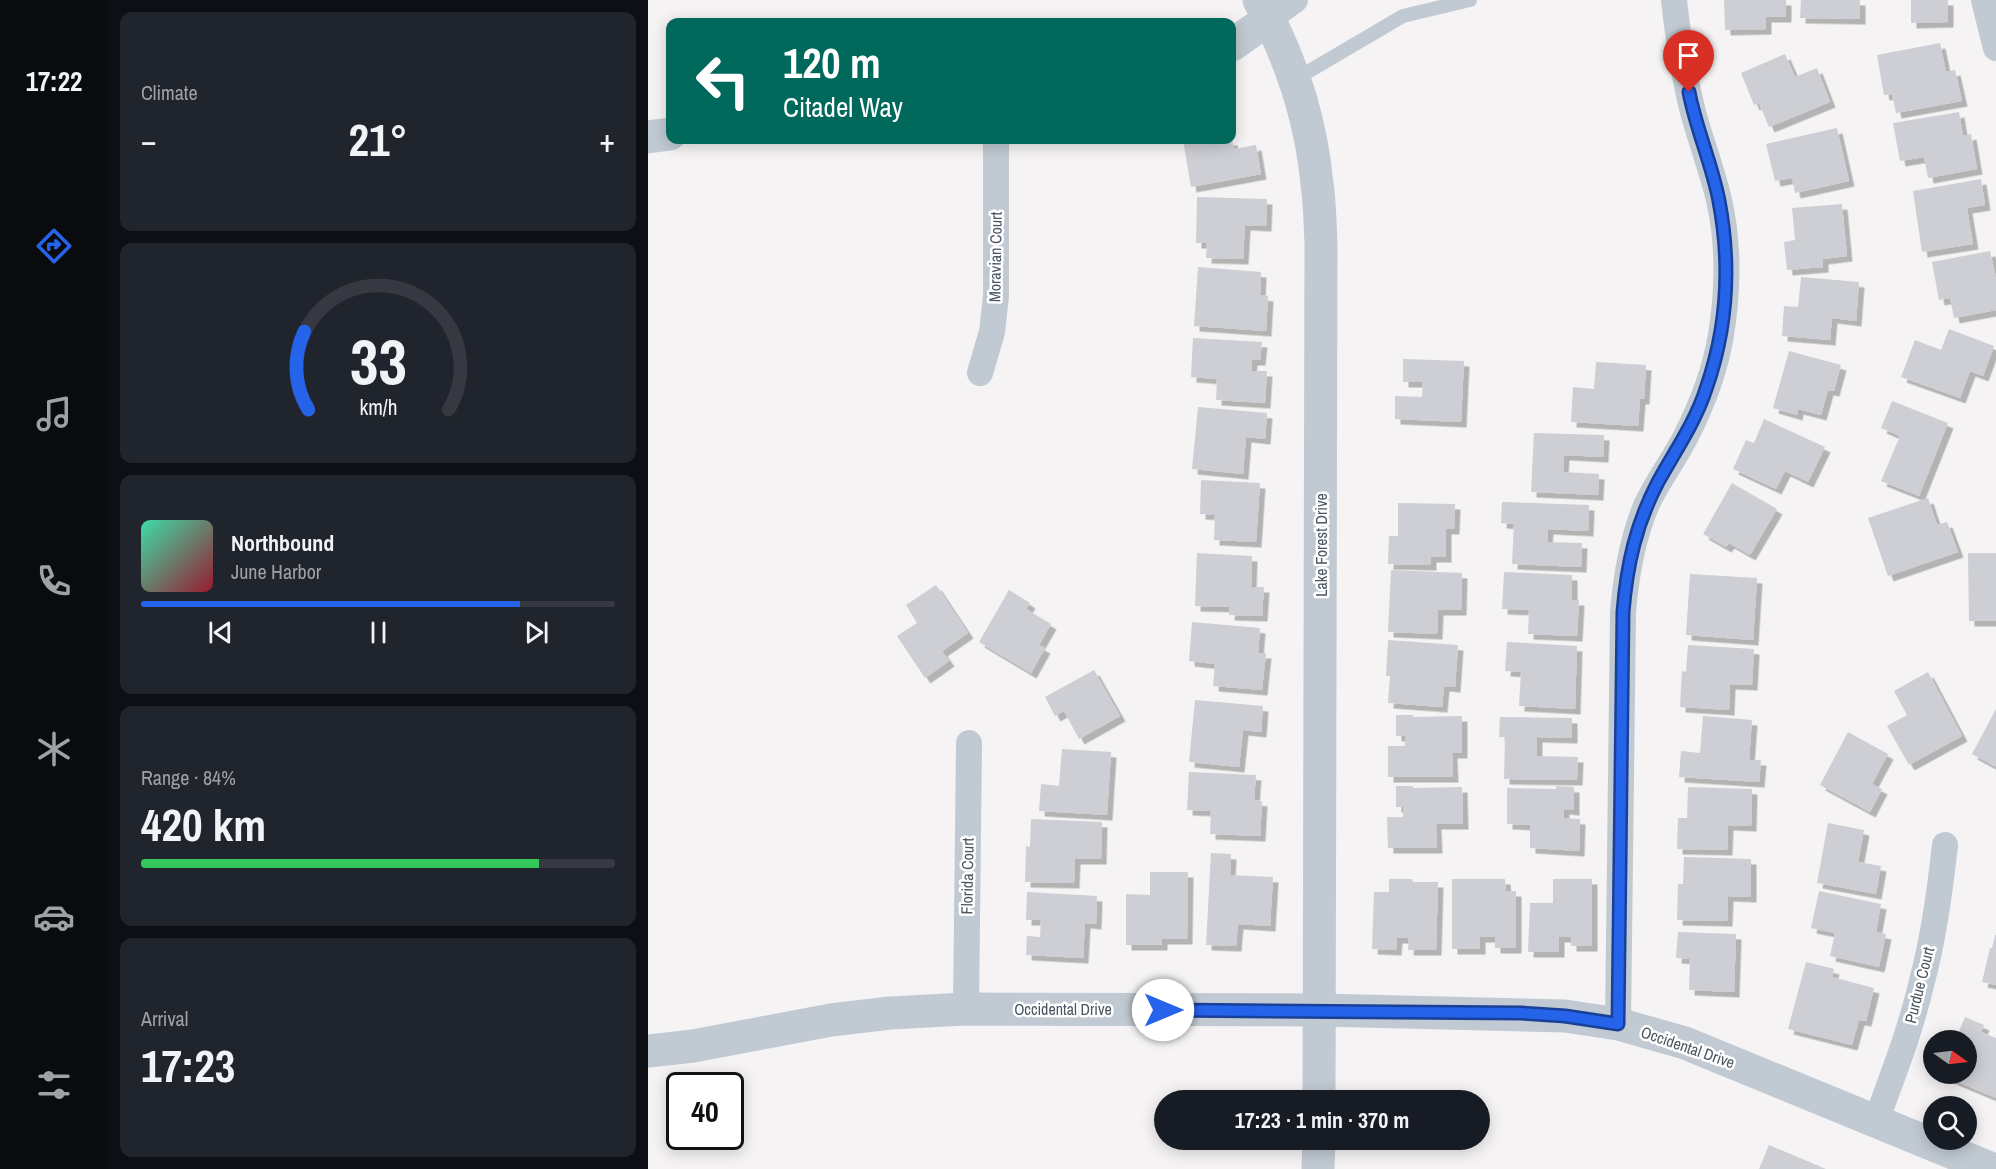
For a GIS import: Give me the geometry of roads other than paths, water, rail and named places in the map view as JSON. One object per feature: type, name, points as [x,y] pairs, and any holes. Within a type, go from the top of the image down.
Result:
[{"type":"street","points":[[1236,40],[1264,9],[1295,0]]},
{"type":"street","points":[[1618,1024],[1623,612],[1626,574],[1633,542],[1646,506],[1684,439],[1706,390],[1721,337],[1726,284],[1726,248],[1719,201],[1693,111],[1678,36],[1674,0]]},
{"type":"street","points":[[1984,0],[1996,48]]},
{"type":"street","name":"Lake Forest Drive","points":[[1264,9],[1294,80],[1307,124],[1317,183],[1321,244],[1319,1090]]},
{"type":"street","points":[[648,137],[666,135]]},
{"type":"street","name":"Moravian Court","points":[[981,373],[992,332],[996,296],[996,144]]},
{"type":"street","name":"Florida Court","points":[[966,1009],[969,743]]},
{"type":"street","name":"Purdue Court","points":[[1876,1121],[1900,1058],[1922,981],[1938,903],[1945,845]]},
{"type":"street","name":"Occidental Drive","points":[[648,1051],[693,1046],[831,1020],[890,1013],[966,1009],[1320,1010],[1521,1013],[1565,1016],[1618,1024],[1685,1043],[1992,1169]]},
{"type":"street","points":[[1318,1150],[1318,1169]]},
{"type":"lane","points":[[1294,80],[1403,16],[1470,0]]}]
